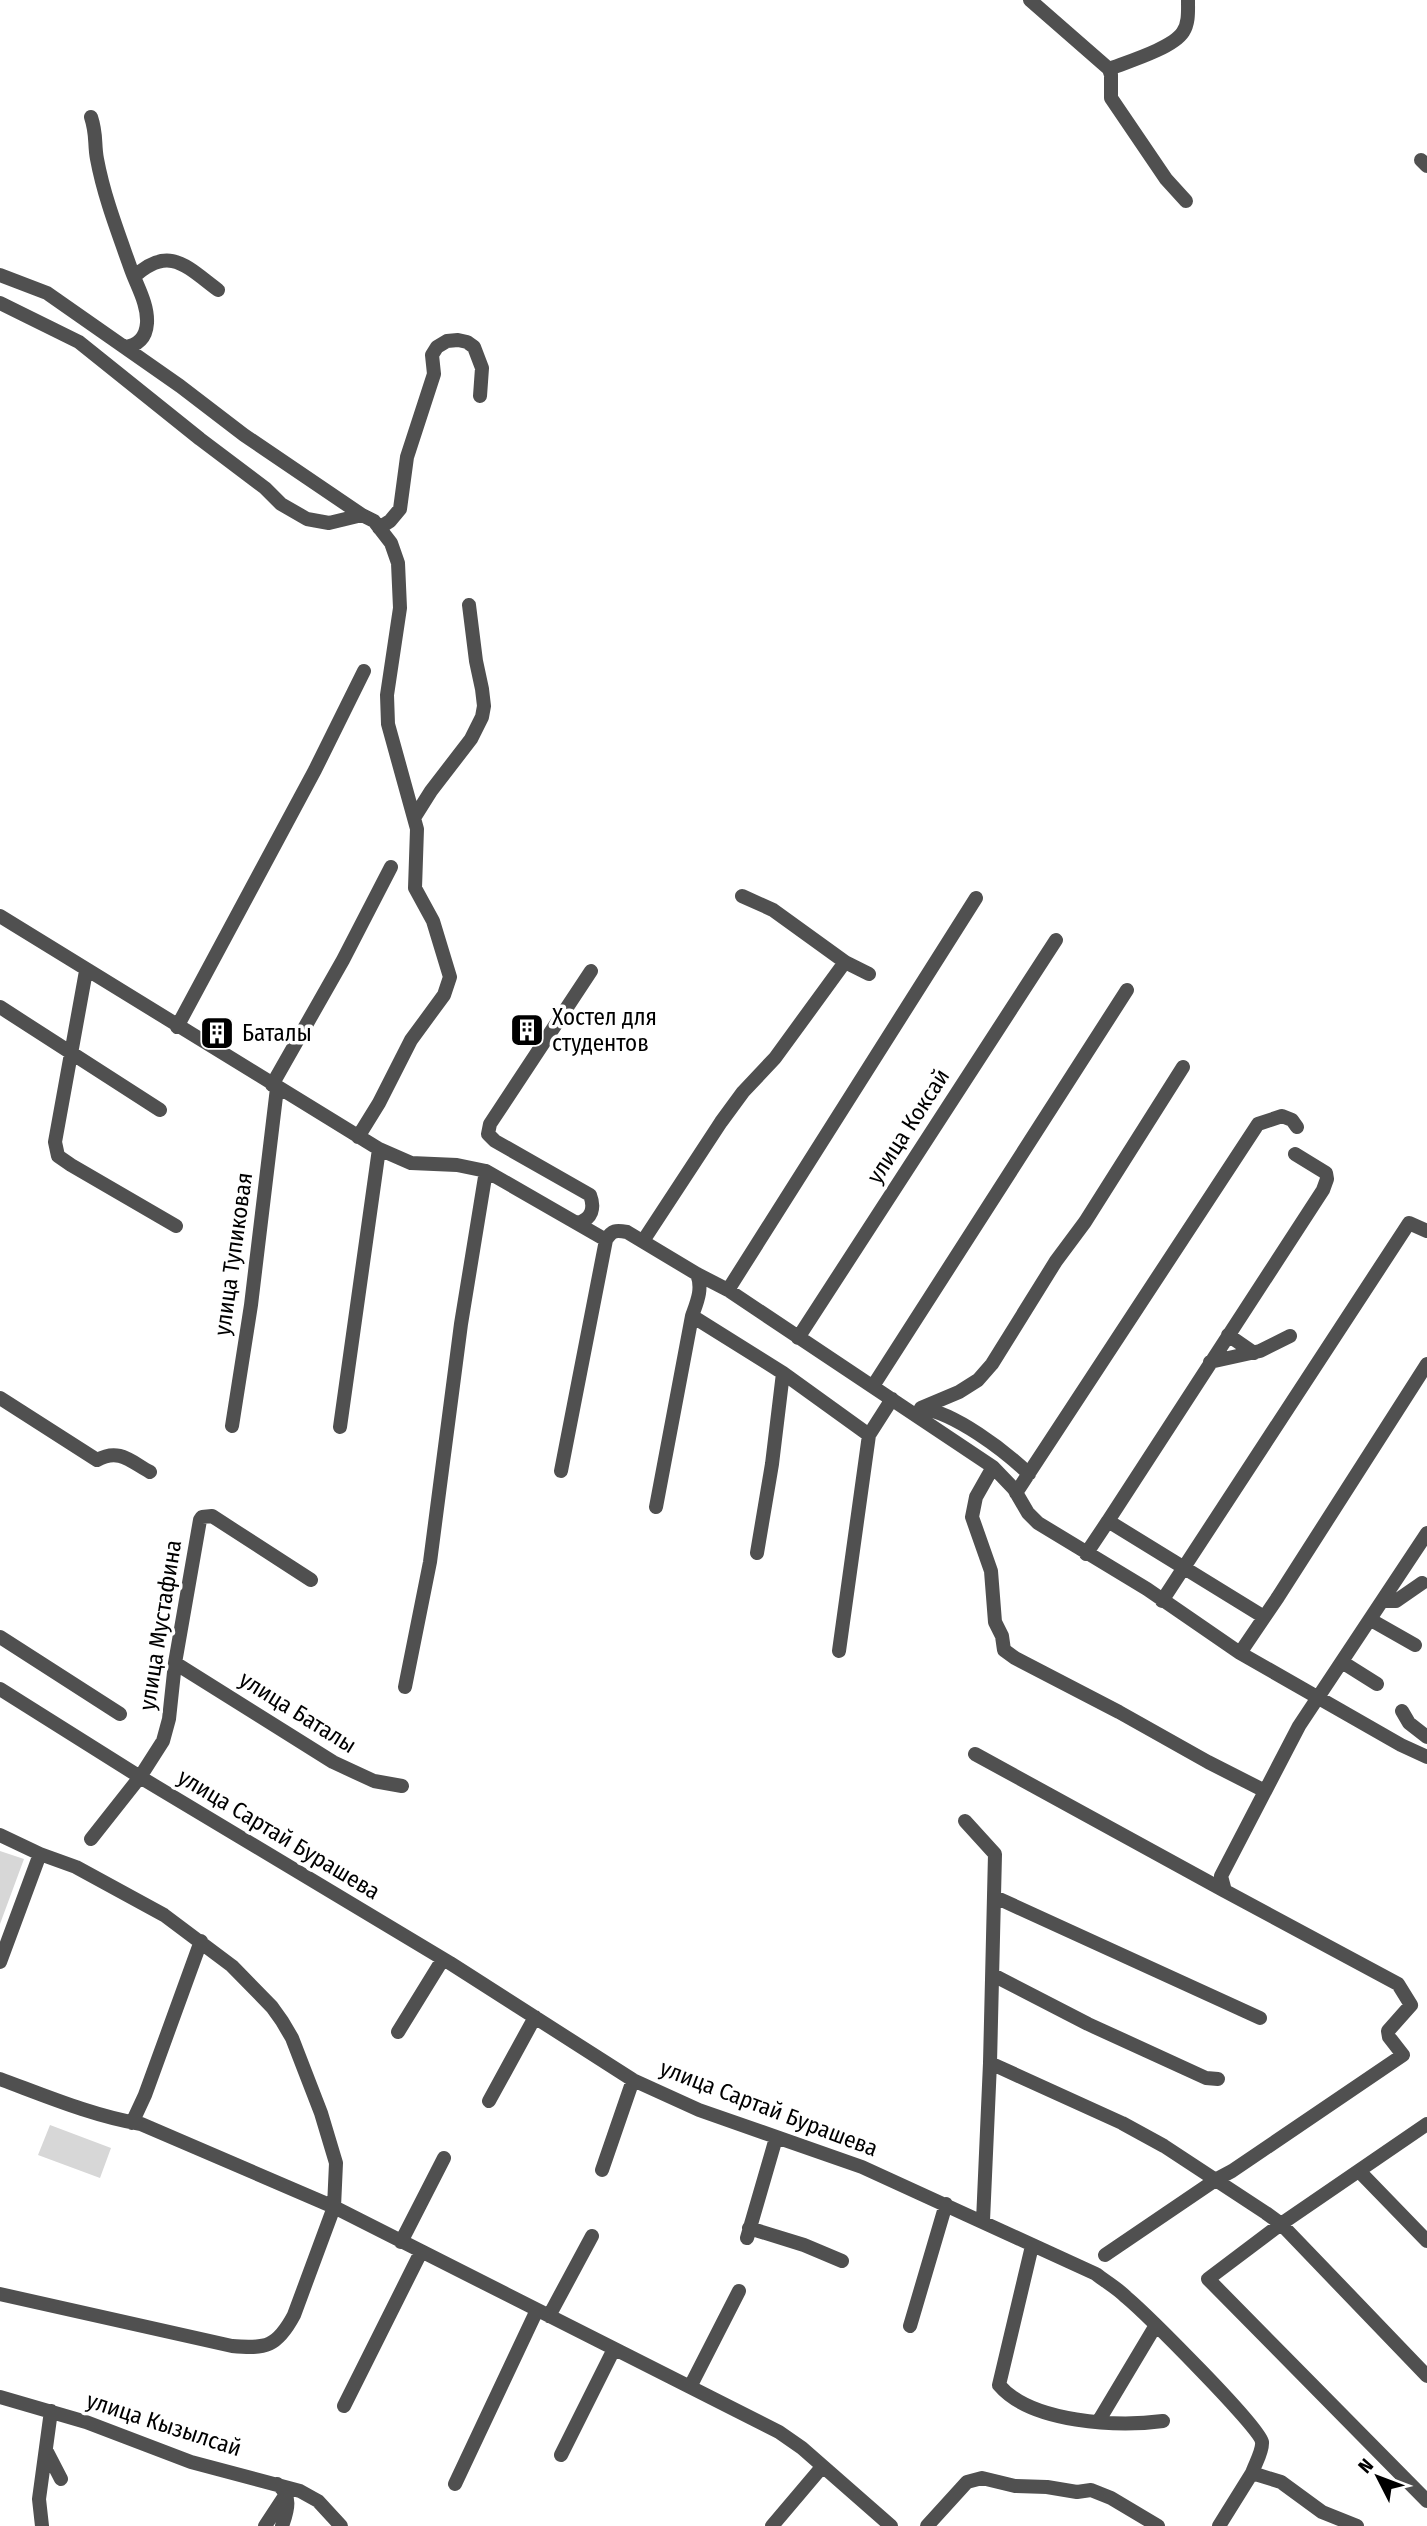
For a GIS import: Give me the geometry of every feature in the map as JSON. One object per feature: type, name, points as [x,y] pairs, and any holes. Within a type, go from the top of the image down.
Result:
[{"type":"street","points":[[1030,0],[1109,69],[1111,98],[1166,179],[1186,201]]},
{"type":"street","points":[[1109,69],[1175,40],[1183,32],[1188,17],[1188,0]]},
{"type":"street","points":[[91,117],[96,132],[96,157],[134,277],[144,300],[147,323],[144,337],[138,344],[124,347]]},
{"type":"street","points":[[134,277],[158,260],[172,261],[185,265],[218,290]]},
{"type":"street","points":[[0,275],[47,293],[244,435],[374,521],[391,543],[398,563],[400,608],[387,695],[388,724],[417,829],[415,888],[433,921],[450,977],[444,995],[411,1041],[358,1137]]},
{"type":"street","points":[[0,303],[79,342],[239,467],[281,504],[307,519],[329,523],[362,515]]},
{"type":"street","points":[[64,335],[110,338]]},
{"type":"street","points":[[379,528],[390,521],[400,509],[407,457],[434,374],[432,355],[437,347],[447,341],[458,340],[474,347],[482,368],[481,396]]},
{"type":"street","points":[[414,818],[471,738],[482,717],[484,706],[469,605]]},
{"type":"street","points":[[177,1027],[315,770],[363,671]]},
{"type":"street","points":[[275,1086],[391,867]]},
{"type":"street","points":[[742,896],[774,910],[845,961],[869,974]]},
{"type":"street","points":[[728,1290],[976,898]]},
{"type":"street","points":[[0,916],[379,1149],[411,1163],[447,1164],[486,1171],[606,1240]]},
{"type":"street","name":"улица Коксай","points":[[798,1338],[1056,940]]},
{"type":"street","points":[[643,1241],[729,1112],[775,1058],[845,961]]},
{"type":"street","points":[[86,971],[55,1142],[58,1156],[176,1226]]},
{"type":"street","points":[[578,1223],[584,1222],[592,1213],[594,1205],[590,1195],[495,1141],[488,1134],[490,1124],[591,971]]},
{"type":"street","points":[[873,1386],[1127,990]]},
{"type":"street","points":[[0,1007],[160,1110]]},
{"type":"street","points":[[915,1410],[959,1392],[978,1380],[992,1364],[1183,1067]]},
{"type":"street","name":"улица Тупиковая","points":[[232,1426],[251,1305],[275,1086]]},
{"type":"street","points":[[1016,1493],[1258,1124],[1282,1116],[1292,1120],[1297,1127]]},
{"type":"street","points":[[340,1427],[379,1149]]},
{"type":"street","points":[[1086,1554],[1323,1190],[1326,1173],[1295,1154]]},
{"type":"street","points":[[405,1687],[430,1562],[461,1324],[486,1171]]},
{"type":"street","points":[[1163,1601],[1409,1223],[1427,1231]]},
{"type":"street","points":[[561,1471],[606,1240],[611,1232],[616,1230],[627,1232],[728,1290],[892,1399],[915,1410],[993,1467],[1038,1523],[1147,1589],[1240,1653],[1427,1757]]},
{"type":"street","points":[[656,1507],[692,1316],[699,1296],[700,1282],[697,1274]]},
{"type":"street","points":[[692,1316],[783,1373],[869,1435]]},
{"type":"street","points":[[1228,1335],[1254,1353]]},
{"type":"street","points":[[1210,1362],[1254,1353],[1290,1336]]},
{"type":"street","points":[[1240,1653],[1427,1364]]},
{"type":"street","points":[[757,1553],[772,1464],[783,1373]]},
{"type":"street","points":[[0,1398],[97,1460],[109,1454],[121,1455],[150,1472]]},
{"type":"street","points":[[839,1651],[869,1435],[892,1399]]},
{"type":"street","points":[[915,1410],[936,1410],[983,1438],[1029,1474]]},
{"type":"street","points":[[993,1467],[976,1497],[972,1517],[991,1571],[995,1622],[1002,1636],[1004,1650],[1014,1658],[1265,1791]]},
{"type":"street","name":"улица Мустафина","points":[[91,1839],[163,1741],[169,1719],[175,1663],[202,1517],[212,1516],[311,1580]]},
{"type":"street","points":[[1108,1521],[1264,1618]]},
{"type":"street","points":[[1225,1891],[1221,1876],[1229,1858],[1299,1726],[1427,1533]]},
{"type":"street","points":[[1383,1601],[1396,1601],[1424,1586],[1410,1559]]},
{"type":"street","points":[[1371,1620],[1415,1645]]},
{"type":"street","points":[[0,1637],[120,1714]]},
{"type":"street","points":[[1342,1662],[1377,1684]]},
{"type":"street","name":"улица Баталы","points":[[175,1663],[333,1762],[374,1781],[402,1786]]},
{"type":"street","name":"улица Сартай Бурашева","points":[[0,1689],[139,1777],[443,1959],[633,2080],[699,2110],[862,2167],[1096,2274],[1124,2295],[1156,2325],[1241,2412],[1263,2444],[1252,2473]]},
{"type":"street","points":[[1402,1711],[1409,1723],[1427,1737]]},
{"type":"street","points":[[975,1754],[1398,1984],[1411,2005],[1388,2031],[1389,2037],[1403,2054],[1105,2255]]},
{"type":"street","points":[[965,1821],[995,1854],[983,2221]]},
{"type":"street","points":[[0,1835],[87,1873],[164,1915],[201,1941],[253,1985],[272,2007],[292,2038],[321,2113],[336,2163],[334,2207],[287,2328],[274,2341],[260,2348],[232,2346],[0,2294]]},
{"type":"street","points":[[0,1962],[40,1854]]},
{"type":"street","points":[[1188,1872],[1213,1868],[1229,1858]]},
{"type":"street","points":[[995,1898],[1260,2018]]},
{"type":"street","points":[[132,2123],[145,2095],[201,1941]]},
{"type":"street","points":[[397,2032],[443,1959]]},
{"type":"street","points":[[993,1975],[1088,2024],[1206,2078],[1218,2079]]},
{"type":"street","points":[[489,2101],[535,2017]]},
{"type":"street","points":[[990,2063],[1122,2123],[1217,2179],[1281,2224],[1427,2376]]},
{"type":"street","points":[[0,2079],[87,2111],[141,2124],[334,2207],[779,2432],[802,2448],[891,2526]]},
{"type":"street","points":[[602,2170],[633,2080]]},
{"type":"street","points":[[1427,2124],[1281,2224],[1208,2279],[1427,2501]]},
{"type":"street","points":[[776,2138],[748,2233],[804,2245],[842,2262]]},
{"type":"street","points":[[401,2242],[444,2158]]},
{"type":"street","points":[[1359,2171],[1427,2241]]},
{"type":"street","points":[[910,2326],[946,2204]]},
{"type":"street","points":[[455,2484],[543,2313],[592,2236]]},
{"type":"street","points":[[1032,2246],[999,2385],[1024,2403],[1048,2413],[1098,2422],[1138,2424],[1163,2421]]},
{"type":"street","points":[[344,2406],[421,2252]]},
{"type":"street","points":[[690,2388],[739,2291]]},
{"type":"street","points":[[1098,2422],[1156,2325]]},
{"type":"street","points":[[561,2455],[614,2349]]},
{"type":"street","name":"улица Кызылсай","points":[[0,2397],[86,2422],[191,2462],[275,2482],[300,2491],[318,2501],[341,2526]]},
{"type":"street","points":[[42,2526],[39,2499],[51,2411]]},
{"type":"street","points":[[46,2448],[61,2479]]},
{"type":"street","points":[[772,2526],[822,2467]]},
{"type":"street","points":[[1219,2526],[1252,2473],[1281,2483],[1322,2512],[1357,2526]]},
{"type":"street","points":[[926,2526],[967,2482],[982,2478],[1015,2486],[1048,2487],[1077,2493],[1091,2490],[1111,2498],[1158,2526]]},
{"type":"street","points":[[275,2482],[286,2494],[288,2502],[282,2526]]},
{"type":"street","points":[[265,2526],[286,2494]]},
{"type":"shaded area","points":[[0,1851],[24,1859],[0,1924]]},
{"type":"shaded area","points":[[50,2125],[111,2148],[100,2178],[38,2155]]},
{"type":"place","name":"Хостел для студентов","points":[[527,1030]]},
{"type":"place","name":"Баталы","points":[[217,1033]]}]
